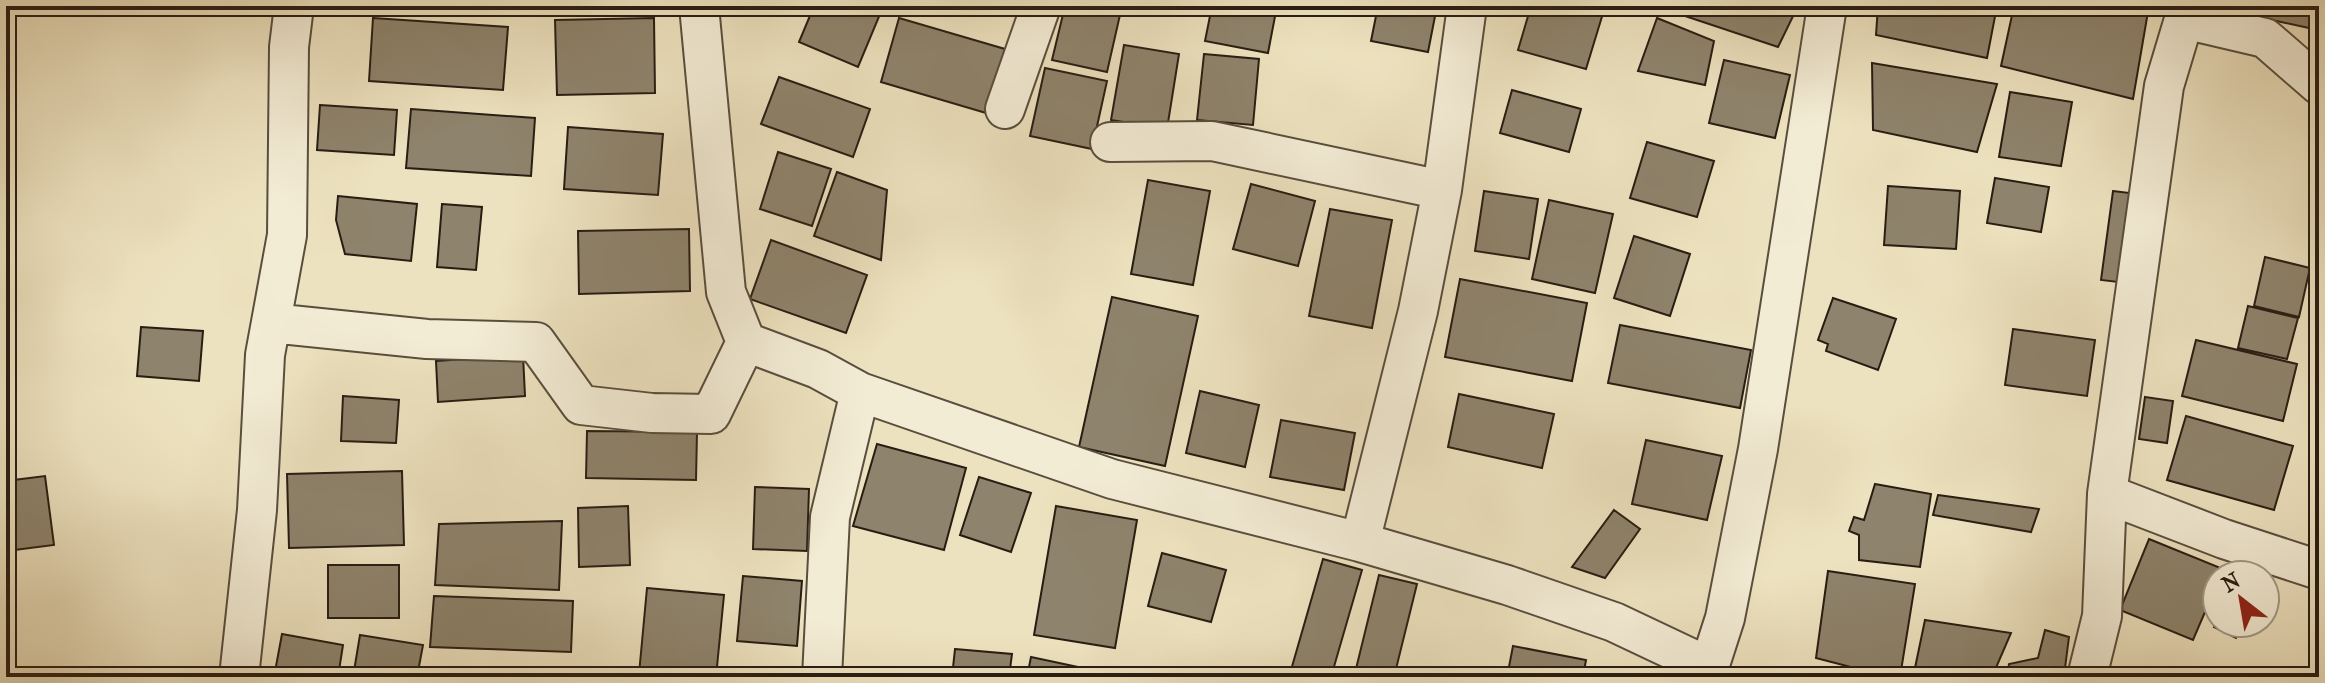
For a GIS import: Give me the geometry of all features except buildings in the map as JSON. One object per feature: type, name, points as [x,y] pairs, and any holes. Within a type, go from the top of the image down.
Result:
[{"type":"street","points":[[239,677],[257,510],[265,355],[287,235],[289,47],[294,6]]},
{"type":"street","points":[[699,6],[726,292],[746,342],[818,369],[860,392],[1112,479],[1360,542],[1507,585],[1614,622],[1707,672],[1725,618],[1758,449],[1827,6]]},
{"type":"street","points":[[1005,109],[1041,6]]},
{"type":"street","points":[[1360,542],[1418,311],[1442,190],[1467,6]]},
{"type":"street","points":[[2087,677],[2102,616],[2107,494],[2164,86],[2186,13],[2265,38],[2319,85]]},
{"type":"street","points":[[1110,142],[1212,141],[1442,190]]},
{"type":"street","points":[[271,323],[427,339],[536,342],[581,405],[652,413],[711,414],[746,342]]},
{"type":"street","points":[[822,677],[830,517],[860,392]]},
{"type":"street","points":[[2107,494],[2224,539],[2319,570]]}]
